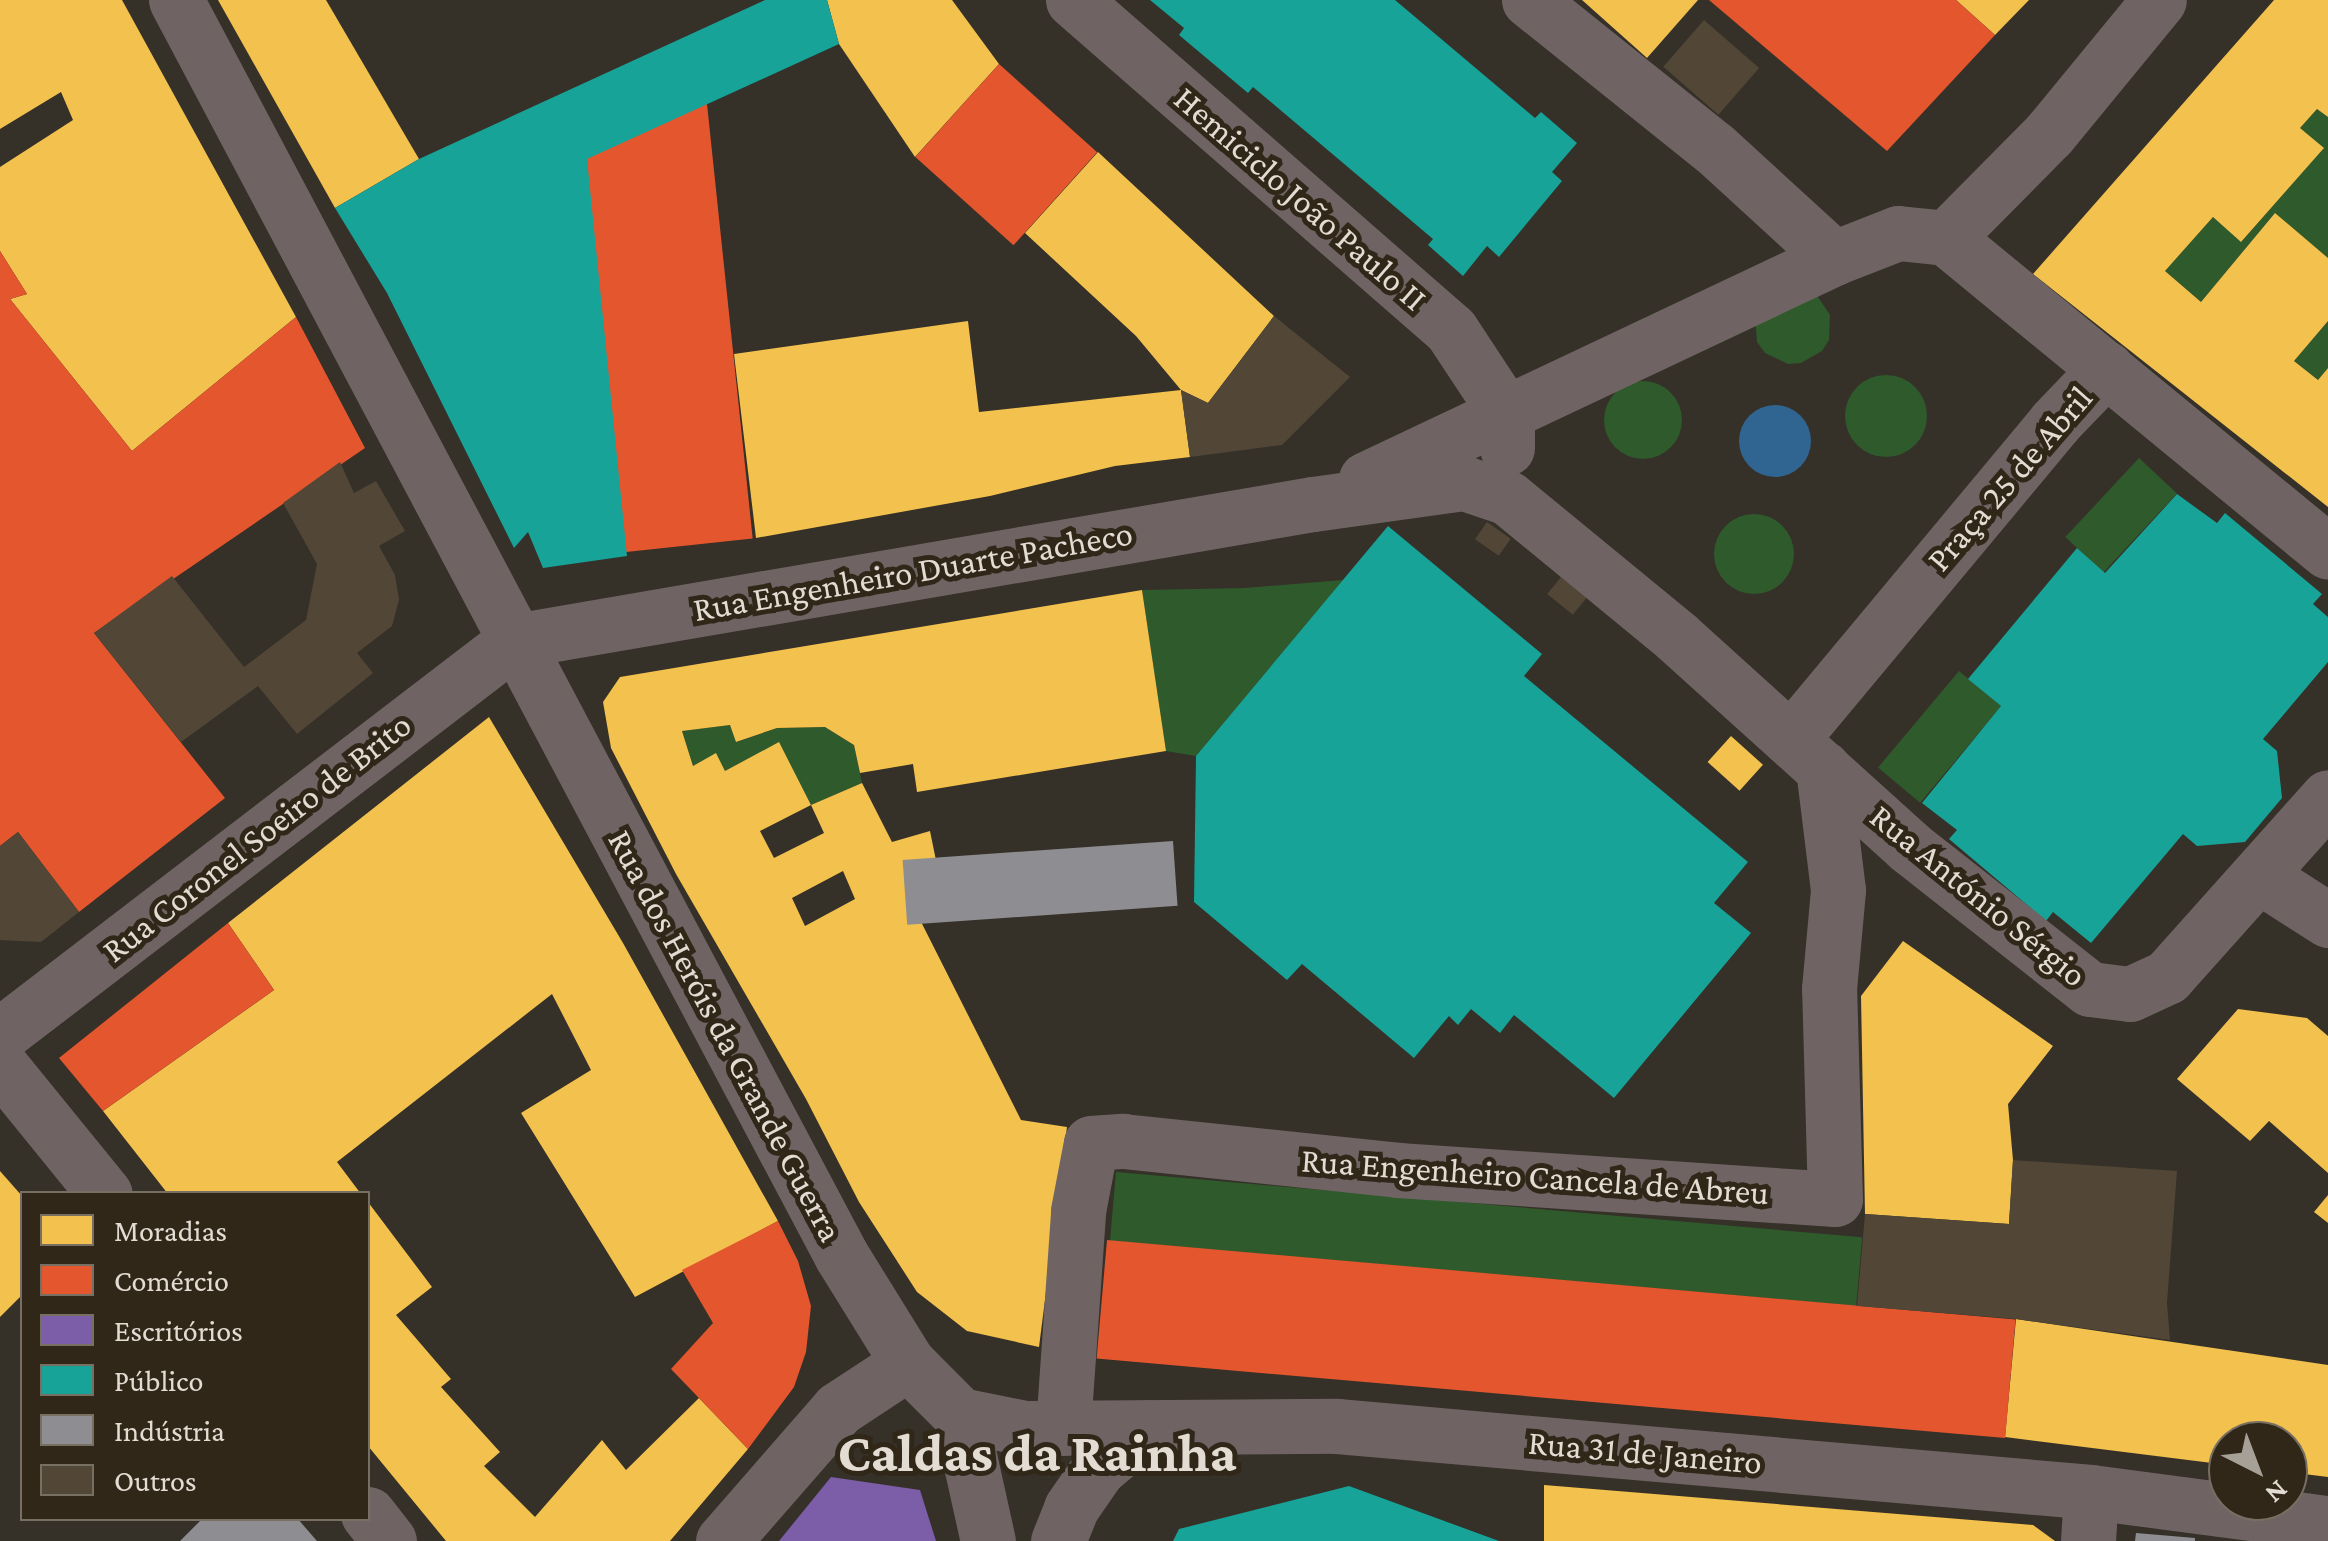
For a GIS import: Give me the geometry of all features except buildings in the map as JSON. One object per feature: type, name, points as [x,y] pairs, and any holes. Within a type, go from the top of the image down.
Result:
[{"type":"street","name":"Rua dos Heróis da Grande Guerra","points":[[176,0],[348,317],[514,641],[841,1255],[908,1363],[960,1415]]},
{"type":"street","name":"Hemiciclo João Paulo II","points":[[1073,0],[1452,330],[1507,415]]},
{"type":"street","points":[[1529,0],[1714,148],[1834,258]]},
{"type":"street","points":[[1314,504],[1834,258],[1922,236],[2049,134],[2160,0]]},
{"type":"street","name":"Praça 25 de Abril","points":[[1807,753],[2046,433],[2106,369],[1922,236]]},
{"type":"street","points":[[2106,369],[2328,552]]},
{"type":"street","points":[[1507,415],[1508,498]]},
{"type":"street","points":[[1314,504],[1464,483],[1508,498],[1807,753]]},
{"type":"street","name":"Rua Engenheiro Duarte Pacheco","points":[[514,641],[1314,504]]},
{"type":"street","name":"Rua Coronel Soeiro de Brito","points":[[0,1036],[514,641]]},
{"type":"street","name":"Rua António Sérgio","points":[[1807,753],[1908,846],[2090,989],[2130,994],[2167,977],[2310,831]]},
{"type":"street","name":"Rua Engenheiro Cancela de Abreu","points":[[1063,1428],[1078,1211],[1091,1143],[1123,1141],[1398,1170],[1835,1198],[1829,989],[1838,890],[1807,753]]},
{"type":"street","name":"Rua António Sérgio","points":[[2310,831],[2328,920]]},
{"type":"street","points":[[0,1065],[103,1191]]},
{"type":"street","points":[[723,1541],[838,1410],[908,1363]]},
{"type":"street","points":[[960,1415],[988,1541]]},
{"type":"street","name":"Rua 31 de Janeiro","points":[[960,1415],[1025,1428],[1337,1426],[2089,1517],[2328,1523]]},
{"type":"street","points":[[1058,1541],[1070,1508],[1098,1470],[1148,1428]]},
{"type":"street","points":[[370,1517],[389,1541]]},
{"type":"green space","points":[[2317,109],[2328,117],[2328,258],[2275,213],[2201,302],[2165,271],[2213,217],[2242,241],[2323,149],[2300,128]]},
{"type":"green space","points":[[1816,294],[1830,315],[1829,340],[1822,351],[1801,363],[1788,364],[1765,353],[1757,342],[1755,317]]},
{"type":"green space","points":[[2328,321],[2328,368],[2318,380],[2294,361]]},
{"type":"green space","points":[[1886,375],[1902,378],[1915,387],[1924,400],[1924,432],[1915,445],[1902,454],[1886,457],[1870,454],[1857,445],[1848,432],[1845,416],[1848,400],[1857,387],[1870,378]]},
{"type":"green space","points":[[1643,381],[1658,384],[1670,393],[1679,405],[1679,435],[1670,447],[1658,456],[1643,459],[1628,456],[1616,447],[1607,435],[1604,420],[1607,405],[1616,393],[1628,384]]},
{"type":"green space","points":[[2139,458],[2177,493],[2103,572],[2065,537]]},
{"type":"green space","points":[[1746,514],[1762,514],[1783,525],[1794,554],[1783,583],[1762,594],[1746,594],[1732,588],[1720,576],[1714,562],[1714,546],[1720,532],[1732,520]]},
{"type":"green space","points":[[1343,580],[1196,756],[1166,751],[1142,590],[1245,588]]},
{"type":"green space","points":[[1959,671],[2001,706],[1920,803],[1878,768]]},
{"type":"green space","points":[[730,725],[737,742],[777,728],[825,727],[854,745],[862,783],[811,805],[779,743],[725,771],[716,754],[693,766],[682,731]]},
{"type":"green space","points":[[1116,1172],[1862,1237],[1856,1306],[1110,1241]]},
{"type":"water","points":[[1775,405],[1800,416],[1811,441],[1800,466],[1775,477],[1750,466],[1739,441],[1750,416]]},
{"type":"district","name":"Caldas da Rainha","points":[[1037,1453]]}]
